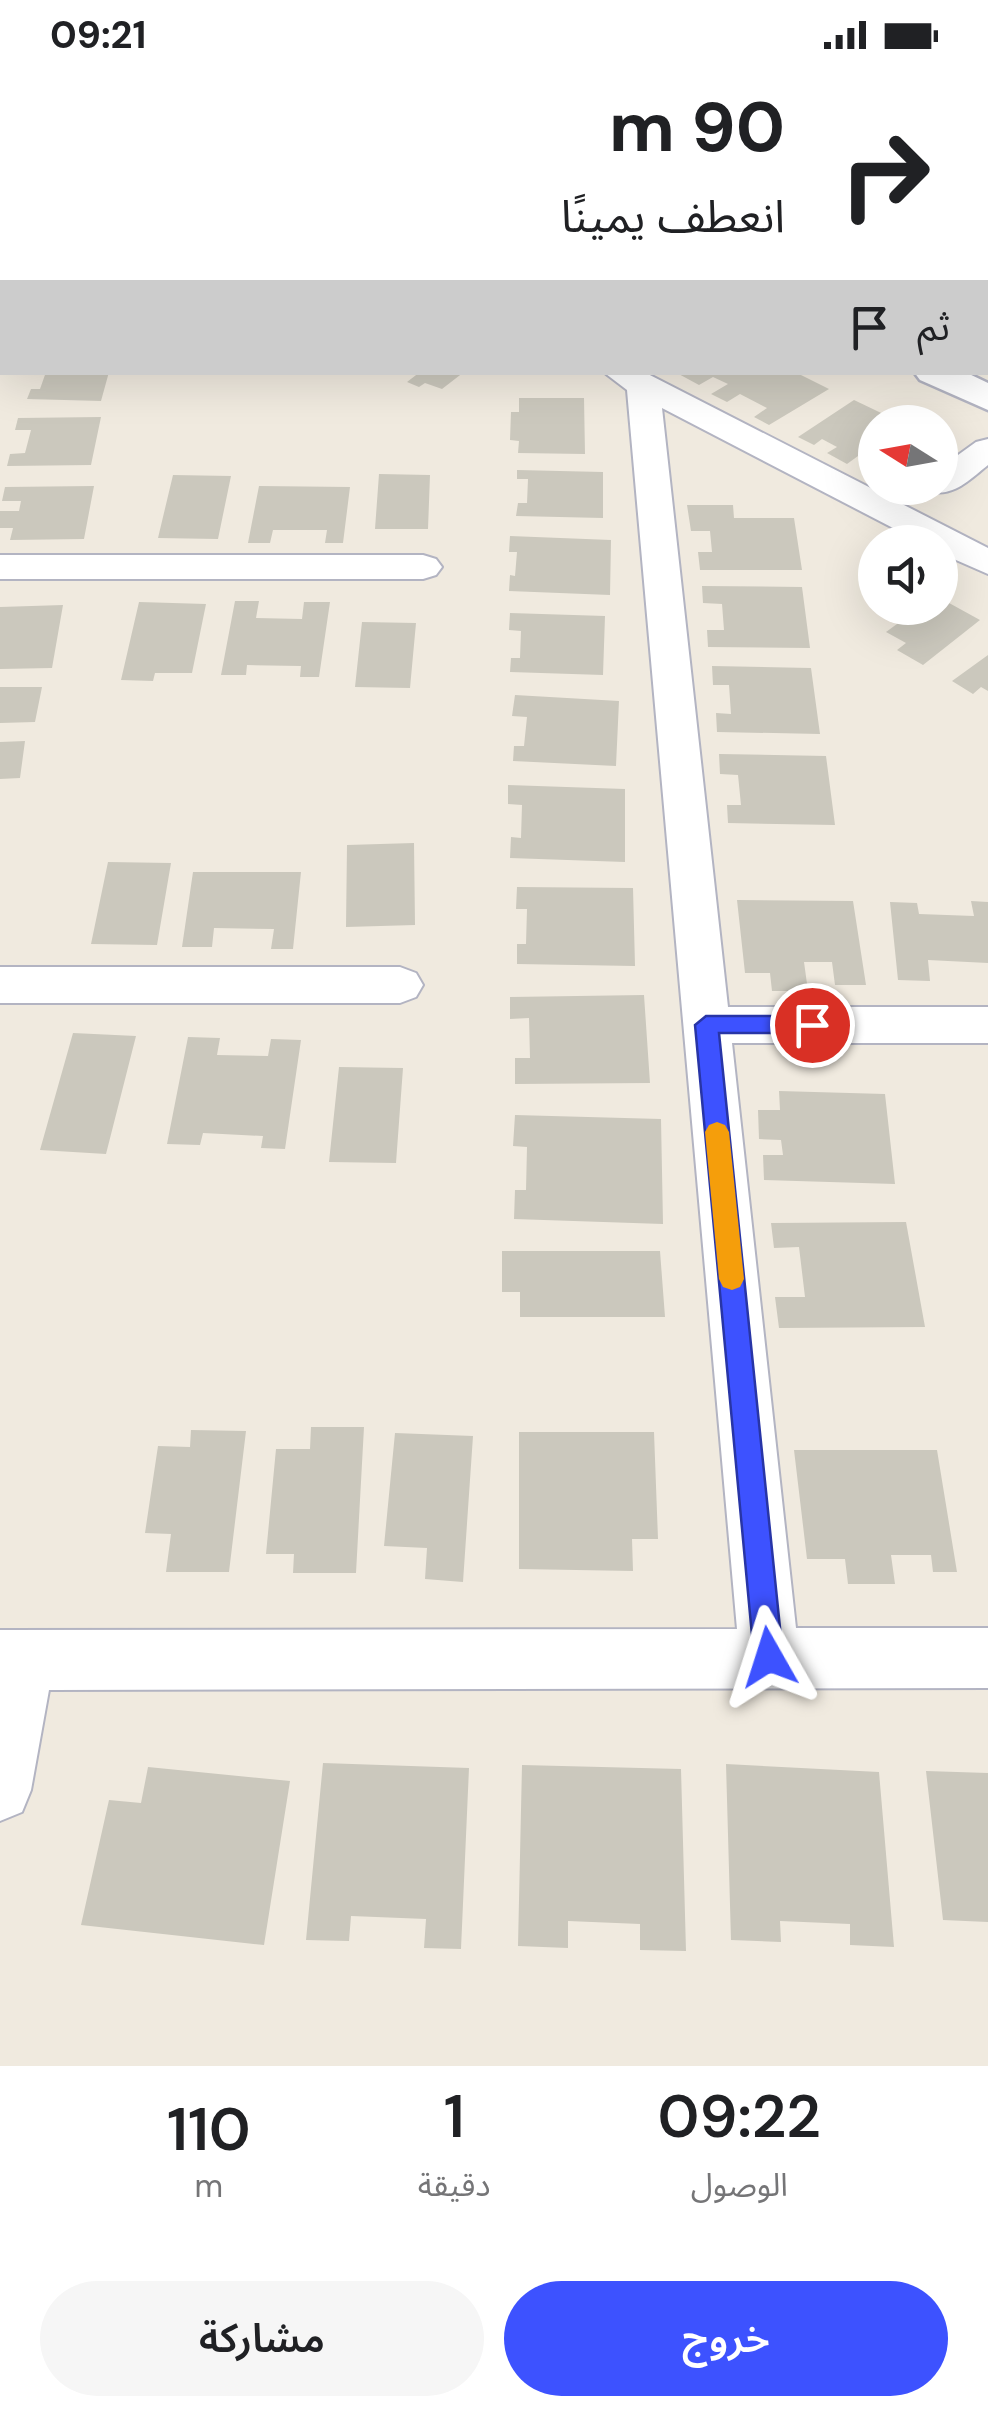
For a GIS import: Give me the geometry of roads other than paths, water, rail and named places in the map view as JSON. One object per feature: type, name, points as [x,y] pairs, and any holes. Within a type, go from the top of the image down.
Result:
[{"type":"street","points":[[939,375],[988,398]]},
{"type":"street","points":[[632,379],[988,563]]},
{"type":"street","points":[[632,379],[706,1025],[769,1657]]},
{"type":"street","points":[[958,471],[988,449]]},
{"type":"street","points":[[897,516],[912,505]]},
{"type":"street","points":[[0,567],[423,567]]},
{"type":"street","points":[[0,985],[400,986]]},
{"type":"street","points":[[706,1025],[988,1024]]},
{"type":"street","points":[[0,1790],[12,1660],[988,1658]]}]
